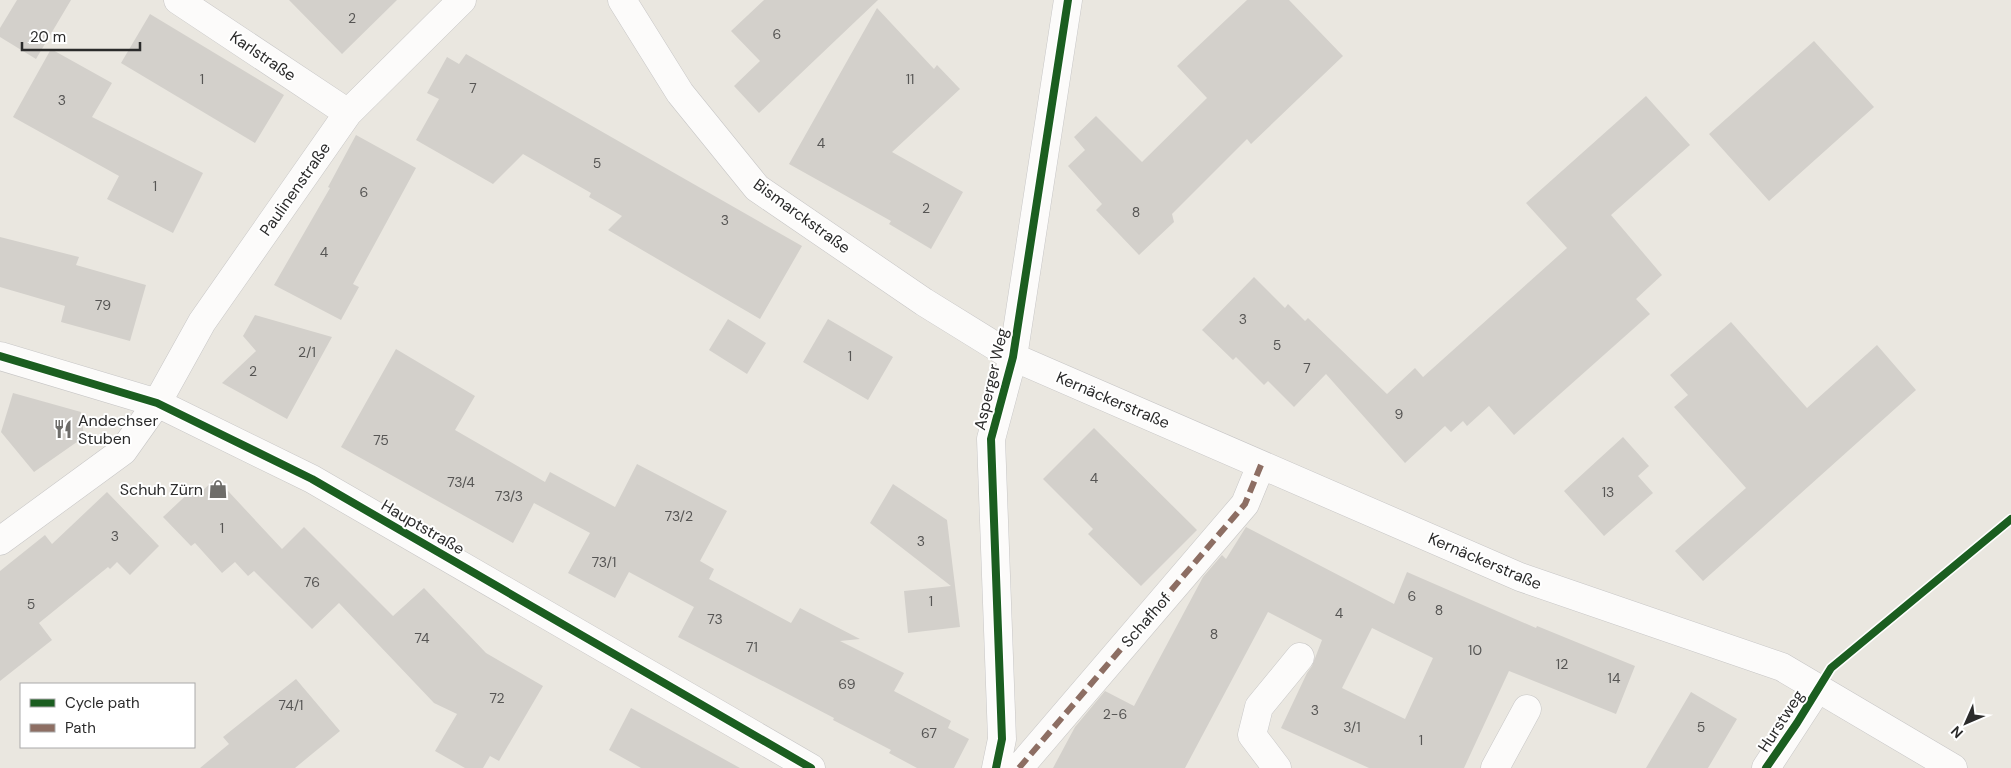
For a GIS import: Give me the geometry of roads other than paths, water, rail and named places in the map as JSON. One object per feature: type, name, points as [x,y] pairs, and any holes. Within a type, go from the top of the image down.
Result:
[{"type":"street","name":"Karlstraße","points":[[178,0],[348,113]]},
{"type":"street","name":"Paulinenstraße","points":[[0,541],[123,451],[157,403],[202,322],[348,113],[462,0]]},
{"type":"street","name":"Bismarckstraße","points":[[622,0],[680,93],[757,188],[924,302],[1013,357]]},
{"type":"street","name":"Asperger Weg","points":[[996,768],[1002,739],[991,439],[1013,357],[1068,0]]},
{"type":"street","name":"Hauptstraße","points":[[0,356],[157,403],[312,479],[811,768]]},
{"type":"street","name":"Kernäckerstraße","points":[[1013,357],[1520,577],[1782,667],[1953,768]]},
{"type":"street","name":"Schafhof","points":[[1018,768],[1245,504],[1261,464]]},
{"type":"street","points":[[1276,767],[1252,735],[1259,707],[1300,657]]},
{"type":"street","name":"Hurstweg","points":[[1766,768],[1818,688]]},
{"type":"street","points":[[1496,768],[1527,709]]},
{"type":"place","name":"Andechser Stuben","points":[[63,429]]},
{"type":"place","name":"Schuh Zürn","points":[[218,489]]}]
